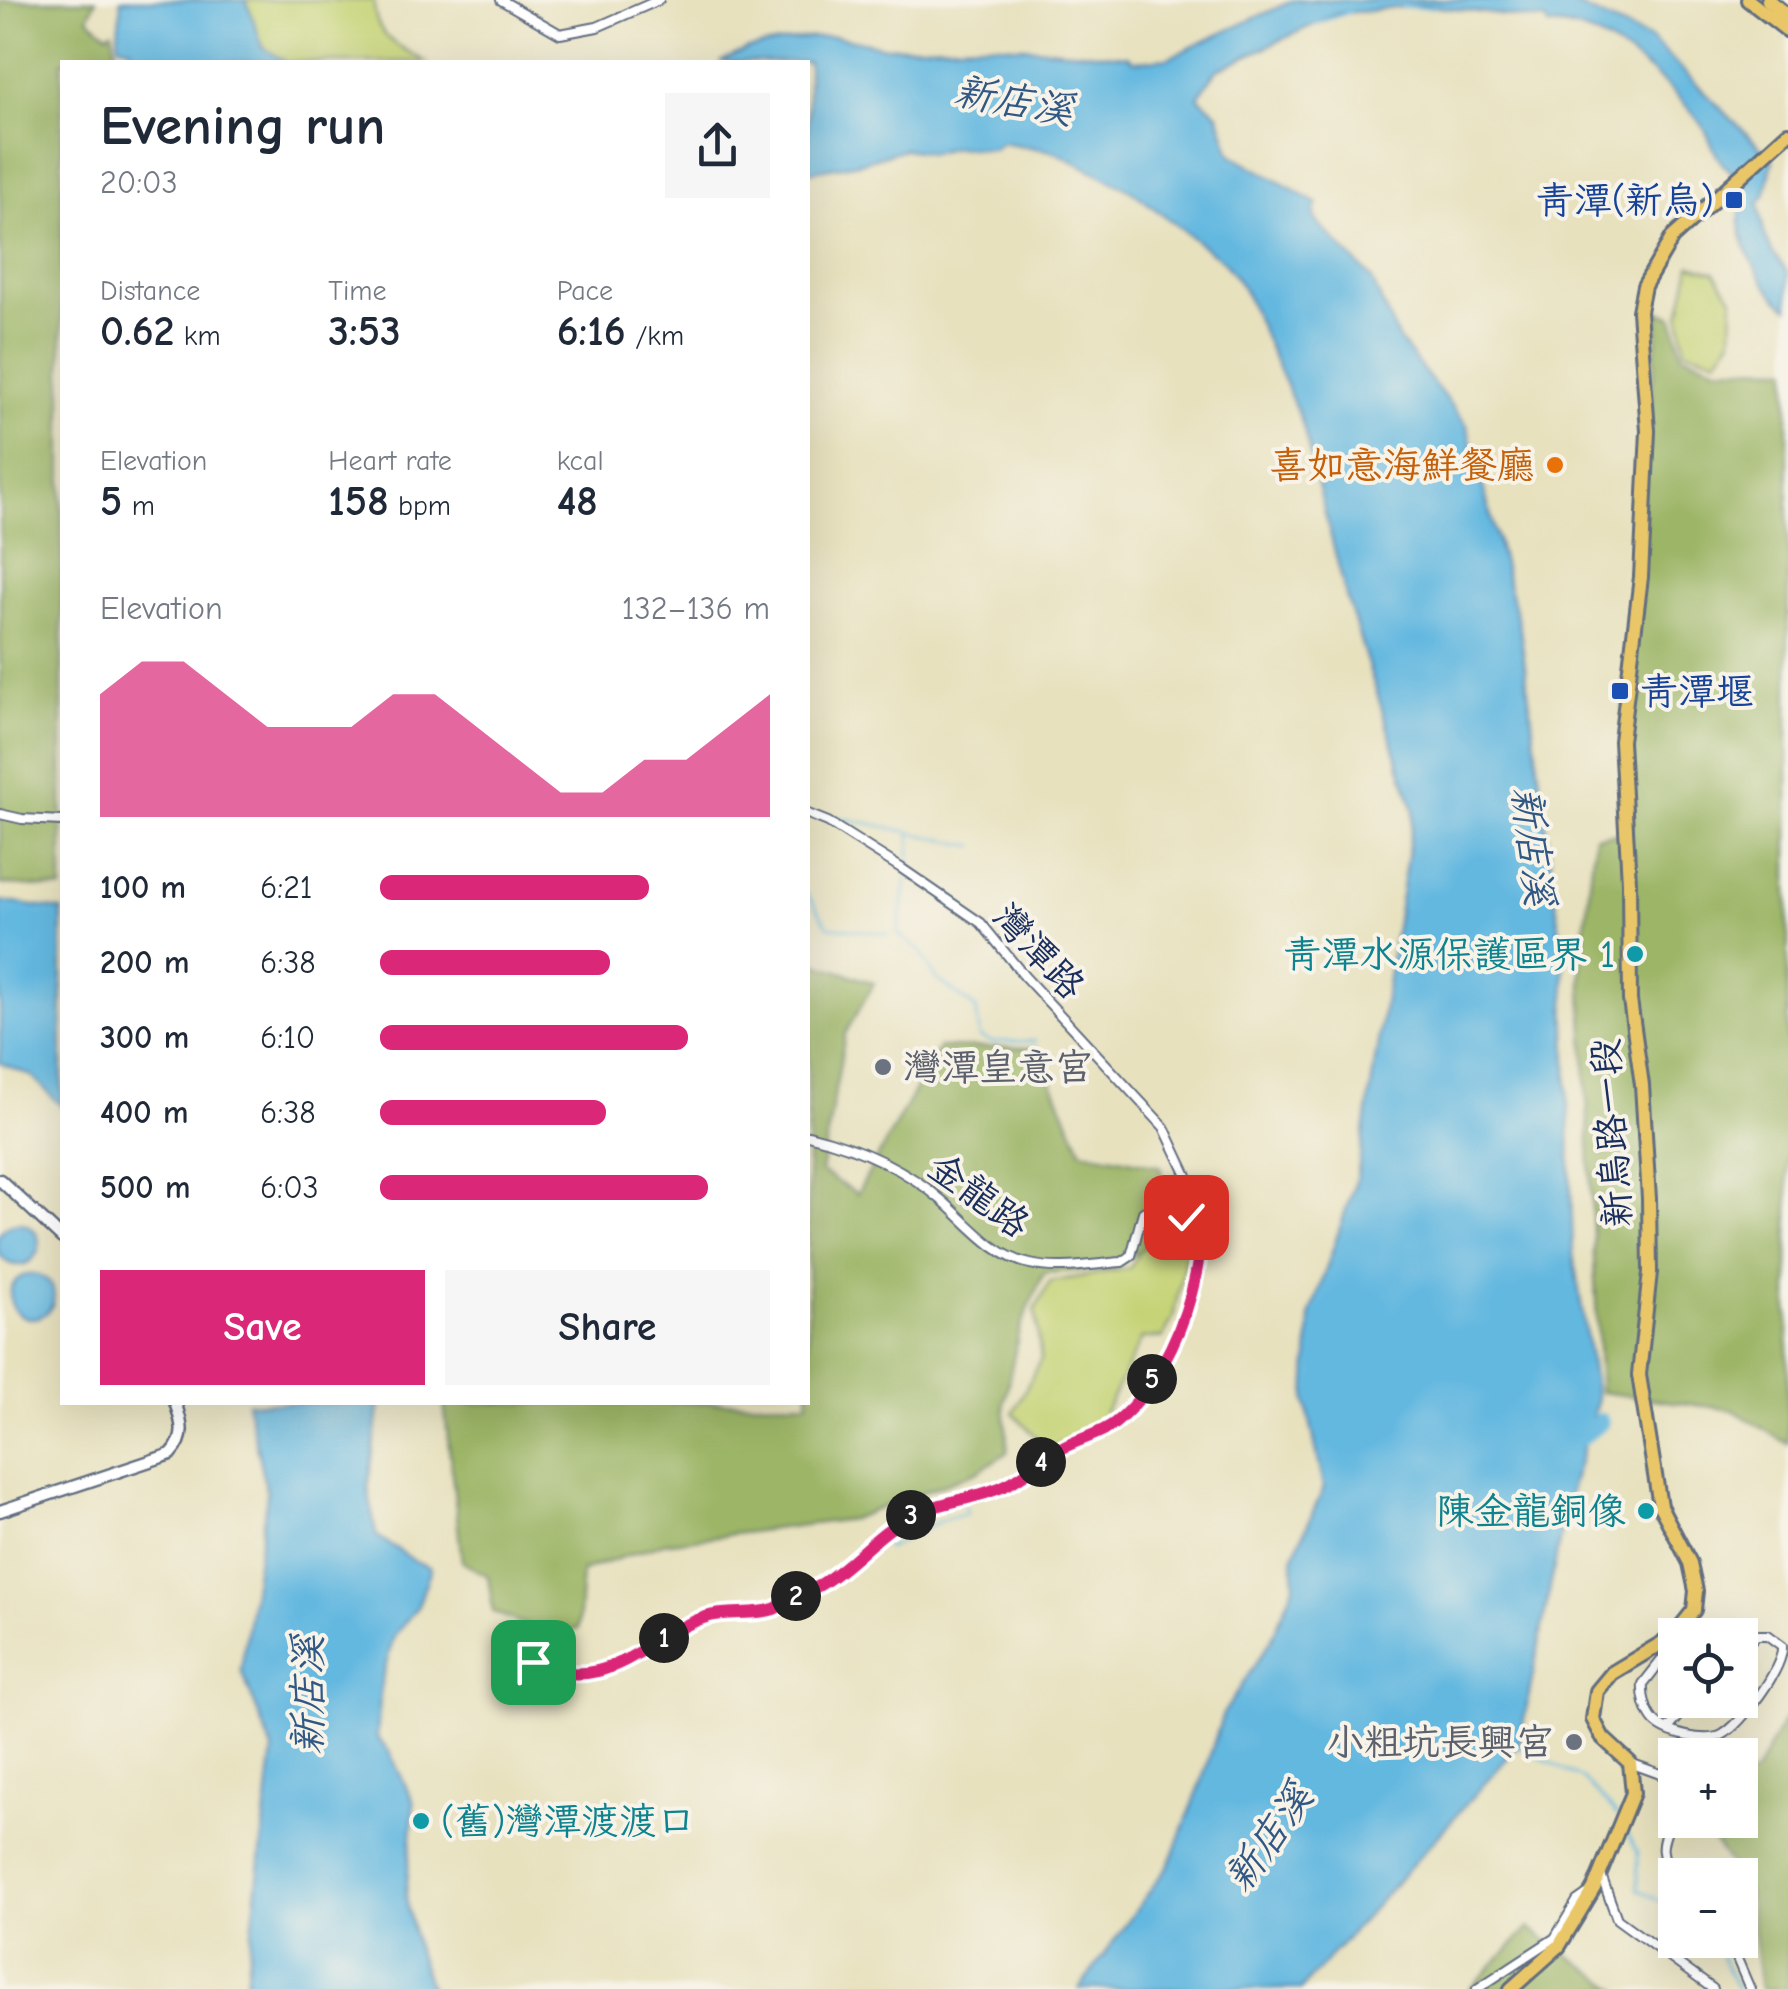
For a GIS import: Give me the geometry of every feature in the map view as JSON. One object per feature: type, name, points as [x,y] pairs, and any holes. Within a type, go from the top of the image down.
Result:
[{"type":"main road","points":[[1748,0],[1788,31]]},
{"type":"main road","points":[[1768,0],[1788,16]]},
{"type":"main road","name":"新烏路一段","points":[[1688,1618],[1694,1610],[1696,1591],[1690,1563],[1660,1506],[1639,1374],[1650,1272],[1649,1199],[1642,1085],[1630,1000],[1629,882],[1621,740],[1641,577],[1648,431],[1639,311],[1644,286],[1666,247],[1788,134]]},
{"type":"main road","name":"新烏路一段","points":[[1630,1763],[1602,1738],[1593,1719],[1597,1691],[1612,1674],[1658,1646]]},
{"type":"main road","points":[[1512,1989],[1559,1946],[1594,1888],[1633,1792],[1630,1763]]},
{"type":"street","points":[[501,0],[560,34],[597,27],[659,0]]},
{"type":"street","points":[[0,814],[60,821]]},
{"type":"street","name":"灣潭路","points":[[500,1652],[550,1671],[615,1668],[702,1618],[774,1609],[818,1587],[910,1516],[942,1503],[1001,1488],[1077,1439],[1112,1426],[1148,1384],[1182,1324],[1200,1247],[1190,1182],[1164,1128],[981,923],[901,868],[810,815]]},
{"type":"street","name":"金龍路","points":[[810,1135],[841,1143],[883,1161],[944,1201],[986,1242],[1026,1264],[1051,1267],[1122,1262],[1131,1256],[1144,1212],[1157,1205],[1173,1208],[1198,1231]]},
{"type":"street","points":[[0,1180],[60,1236]]},
{"type":"street","points":[[0,1511],[171,1454],[183,1434],[176,1405]]},
{"type":"street","points":[[1758,1636],[1767,1635],[1782,1646],[1783,1653],[1776,1672],[1758,1695]]},
{"type":"street","points":[[1658,1664],[1642,1692],[1655,1723],[1717,1737],[1740,1718]]},
{"type":"street","points":[[1668,1729],[1677,1718]]},
{"type":"street","points":[[1630,1763],[1658,1774]]},
{"type":"street","points":[[1601,1873],[1617,1919],[1713,1989]]},
{"type":"street","points":[[1477,1989],[1555,1938],[1578,1901],[1594,1888]]},
{"type":"street","points":[[1737,1958],[1750,1989]]},
{"type":"green space","points":[[0,0],[96,0],[88,18],[107,34],[112,31],[118,60],[60,60],[60,889],[0,884]]},
{"type":"green space","points":[[246,0],[374,0],[383,32],[423,60],[283,60],[263,47]]},
{"type":"green space","points":[[1691,265],[1715,272],[1733,299],[1732,339],[1717,359],[1685,350],[1680,315]]},
{"type":"green space","points":[[1659,311],[1673,317],[1682,354],[1717,367],[1788,368],[1788,1444],[1733,1410],[1600,1392],[1581,964],[1595,836],[1631,832],[1622,731]]},
{"type":"green space","points":[[810,962],[874,983],[845,1034],[821,1172],[857,1194],[939,1047],[1037,1048],[1082,1151],[1160,1166],[1173,1229],[1112,1268],[1044,1273],[1019,1330],[1004,1404],[1008,1452],[976,1472],[851,1519],[663,1543],[582,1571],[578,1629],[553,1636],[493,1612],[488,1576],[462,1562],[444,1405],[810,1405]]},
{"type":"green space","points":[[1153,1227],[1183,1228],[1189,1241],[1173,1318],[1163,1338],[1142,1338],[1098,1426],[1048,1449],[1013,1413],[1041,1359],[1035,1310],[1050,1282],[1130,1268]]},
{"type":"green space","points":[[1788,1713],[1788,1989],[1761,1989],[1757,1958],[1758,1858],[1725,1858],[1711,1838],[1758,1838],[1758,1768]]},
{"type":"green space","points":[[1529,1928],[1618,1989],[1470,1989]]},
{"type":"water","points":[[120,0],[246,0],[263,47],[283,60],[133,60],[130,47],[119,45]]},
{"type":"water","name":"新店溪","points":[[1294,0],[1564,0],[1651,39],[1773,160],[1765,196],[1759,203],[1764,233],[1772,252],[1788,272],[1788,308],[1763,281],[1751,259],[1740,223],[1744,190],[1719,158],[1703,127],[1652,73],[1590,33],[1548,26],[1546,21],[1424,5],[1336,14],[1217,70],[1198,97],[1218,114],[1231,154],[1318,204],[1314,211],[1317,222],[1371,278],[1399,340],[1467,425],[1520,629],[1564,963],[1573,1254],[1597,1402],[1567,1501],[1519,1745],[1301,1989],[1079,1989],[1170,1863],[1223,1714],[1271,1640],[1295,1584],[1293,1558],[1324,1487],[1306,1401],[1310,1317],[1357,1177],[1414,811],[1345,592],[1302,422],[1243,288],[1224,262],[1132,191],[1053,151],[1001,142],[994,149],[953,147],[931,153],[904,149],[863,162],[810,172],[810,60],[724,60],[748,49],[835,36],[886,47],[989,44],[1128,56],[1134,61],[1168,58]]},
{"type":"water","points":[[0,901],[60,910],[60,1105],[32,1076],[0,1063]]},
{"type":"water","points":[[10,1224],[26,1224],[38,1236],[38,1252],[26,1264],[10,1264],[-1,1253],[-1,1235]]},
{"type":"water","points":[[32,1274],[48,1280],[54,1296],[48,1312],[32,1318],[16,1312],[10,1296],[16,1280]]},
{"type":"water","name":"新店溪","points":[[247,1405],[380,1405],[368,1487],[376,1535],[431,1568],[418,1606],[394,1636],[381,1683],[377,1738],[390,1753],[414,1803],[406,1897],[417,1952],[431,1989],[245,1989],[273,1750],[241,1670],[267,1495]]},
{"type":"waterway","points":[[1402,7],[1434,7]]},
{"type":"waterway","points":[[1315,24],[1350,12]]},
{"type":"waterway","points":[[820,816],[975,846]]},
{"type":"waterway","points":[[909,869],[911,835]]},
{"type":"waterway","points":[[907,877],[898,934],[920,951],[936,978],[976,1009],[980,1037],[991,1042],[1036,1041]]},
{"type":"waterway","points":[[810,898],[828,926],[888,934]]},
{"type":"waterway","points":[[1569,1446],[1600,1422]]},
{"type":"waterway","points":[[883,1541],[888,1548],[942,1520],[967,1513],[963,1501]]},
{"type":"waterway","points":[[1518,1746],[1584,1780],[1617,1815]]},
{"type":"waterway","points":[[1623,1826],[1638,1852],[1638,1889],[1658,1900]]},
{"type":"waterway","points":[[1722,1958],[1737,1989]]},
{"type":"place","name":"青潭(新烏)","points":[[1734,200]]},
{"type":"place","name":"喜如意海鮮餐廳","points":[[1555,465]]},
{"type":"place","name":"青潭堰","points":[[1620,691]]},
{"type":"place","name":"青潭水源保護區界 1","points":[[1635,954]]},
{"type":"place","name":"灣潭皇意宮","points":[[883,1067]]},
{"type":"place","name":"陳金龍銅像","points":[[1646,1511]]},
{"type":"place","name":"小粗坑長興宮","points":[[1574,1742]]},
{"type":"place","name":"(舊)灣潭渡渡口","points":[[421,1821]]},
{"type":"route","points":[[533,1662],[550,1671],[615,1668],[702,1618],[774,1609],[818,1587],[910,1516],[942,1503],[1001,1488],[1077,1439],[1112,1426],[1148,1384],[1182,1324],[1200,1247],[1198,1231],[1186,1217]]}]
